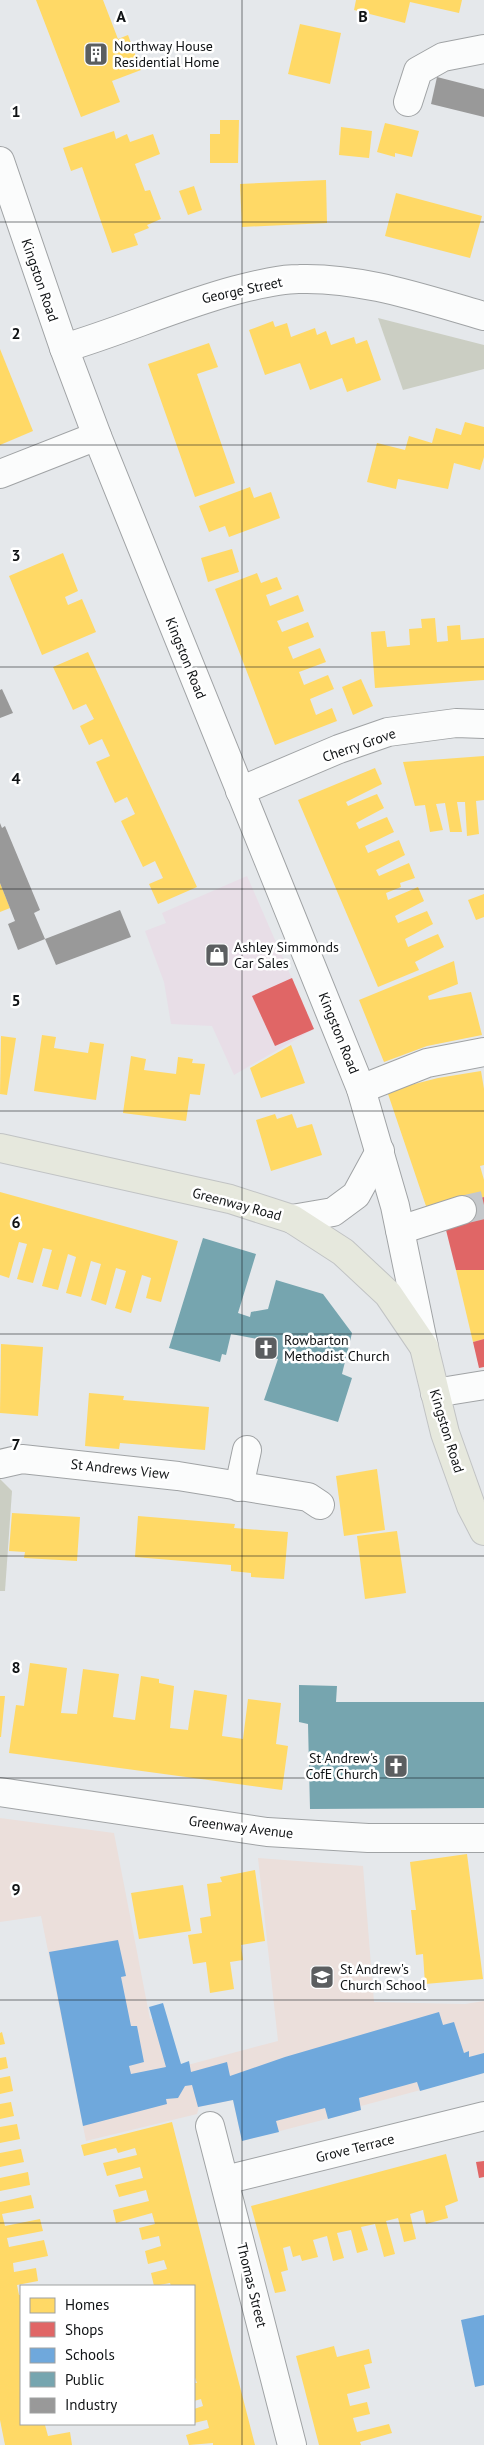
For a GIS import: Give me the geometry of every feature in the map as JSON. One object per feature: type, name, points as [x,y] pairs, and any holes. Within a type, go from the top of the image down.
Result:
[{"type":"main road","name":"Greenway Road","points":[[0,1148],[230,1199],[292,1219],[343,1252],[388,1294],[424,1347]]},
{"type":"main road","name":"Kingston Road","points":[[424,1347],[445,1433],[471,1506],[484,1531]]},
{"type":"street","points":[[408,102],[418,72],[443,56],[484,49]]},
{"type":"street","name":"Kingston Road","points":[[0,161],[64,348],[97,436],[362,1088],[400,1230],[424,1347]]},
{"type":"street","name":"George Street","points":[[64,348],[191,302],[265,283],[299,279],[329,281],[392,290],[484,316]]},
{"type":"street","points":[[0,474],[97,436]]},
{"type":"street","name":"Cherry Grove","points":[[240,791],[339,749],[388,732],[456,723],[484,724]]},
{"type":"street","points":[[362,1088],[427,1063],[484,1052]]},
{"type":"street","points":[[292,1219],[333,1212],[356,1194],[380,1151]]},
{"type":"street","points":[[400,1230],[462,1210]]},
{"type":"street","points":[[435,1393],[484,1385]]},
{"type":"street","points":[[239,1487],[247,1450]]},
{"type":"street","name":"St Andrews View","points":[[0,1464],[22,1459],[178,1476],[308,1497],[320,1505]]},
{"type":"street","name":"Greenway Avenue","points":[[0,1792],[267,1832],[368,1838],[484,1838]]},
{"type":"street","name":"Grove Terrace","points":[[225,2180],[484,2116]]},
{"type":"street","name":"Thomas Street","points":[[210,2126],[292,2445]]},
{"type":"shaded area","points":[[378,318],[484,345],[484,369],[403,390]]},
{"type":"shaded area","name":"Ashley Simmonds Car Sales","points":[[247,876],[314,1029],[234,1075],[212,1026],[171,1024],[164,982],[145,931],[166,923],[162,913]]},
{"type":"shaded area","points":[[0,1479],[12,1491],[5,1591],[0,1591]]},
{"type":"shaded area","name":"St Andrew's Church School","points":[[0,1818],[114,1833],[150,2019],[166,2015],[180,2067],[278,2041],[258,1858],[363,1866],[374,2002],[465,2004],[484,2001],[484,2073],[361,2106],[361,2110],[242,2141],[233,2100],[199,2107],[197,2114],[86,2141],[41,1916],[0,1922]]},
{"type":"building: Homes","name":"Northway House Residential Home","points":[[36,0],[103,0],[118,39],[128,35],[141,70],[112,81],[120,102],[81,117]]},
{"type":"building: Homes","points":[[356,0],[462,0],[459,13],[410,2],[405,23],[354,10]]},
{"type":"building: Homes","points":[[300,24],[341,33],[330,84],[288,74]]},
{"type":"building: Homes","points":[[220,120],[239,120],[238,163],[210,163],[210,134],[220,134]]},
{"type":"building: Homes","points":[[385,123],[419,131],[412,157],[395,153],[395,157],[377,152]]},
{"type":"building: Homes","points":[[341,127],[372,131],[369,158],[339,155]]},
{"type":"building: Homes","points":[[114,131],[116,139],[127,134],[130,142],[153,134],[160,154],[135,164],[145,191],[150,190],[161,219],[147,225],[149,228],[134,234],[138,245],[112,253],[82,167],[71,171],[63,148]]},
{"type":"building: Homes","points":[[326,180],[327,223],[242,227],[240,184]]},
{"type":"building: Homes","points":[[194,186],[202,210],[188,215],[179,191]]},
{"type":"building: Homes","points":[[396,193],[482,216],[470,258],[385,236]]},
{"type":"building: Homes","points":[[273,321],[275,327],[287,323],[291,337],[315,328],[317,335],[326,331],[331,345],[354,337],[356,344],[367,340],[381,380],[347,392],[342,378],[310,390],[300,363],[265,375],[249,330]]},
{"type":"building: Homes","points":[[209,343],[218,367],[197,374],[235,483],[195,497],[148,364]]},
{"type":"building: Homes","points":[[0,349],[33,431],[0,445]]},
{"type":"building: Homes","points":[[465,422],[484,427],[484,457],[480,470],[454,463],[448,489],[398,479],[396,489],[367,482],[377,443],[405,450],[409,436],[432,443],[436,428],[461,435]]},
{"type":"building: Homes","points":[[250,487],[254,498],[271,492],[280,518],[229,537],[225,526],[209,532],[199,506]]},
{"type":"building: Homes","points":[[232,549],[239,572],[208,582],[201,558]]},
{"type":"building: Homes","points":[[63,553],[78,591],[65,597],[68,605],[82,599],[96,632],[42,655],[9,576]]},
{"type":"building: Homes","points":[[257,573],[261,583],[277,577],[282,589],[266,595],[270,606],[298,595],[304,611],[277,621],[282,632],[308,622],[314,637],[288,647],[293,659],[320,648],[326,662],[299,672],[304,685],[328,675],[334,689],[310,699],[316,715],[332,708],[337,721],[275,745],[215,589]]},
{"type":"building: Homes","points":[[435,618],[437,642],[448,641],[447,626],[460,625],[461,640],[484,638],[484,680],[375,688],[371,632],[385,631],[387,647],[410,645],[409,629],[422,628],[421,619]]},
{"type":"building: Homes","points":[[88,652],[197,887],[158,904],[149,884],[163,878],[155,861],[143,867],[121,821],[135,814],[127,797],[115,803],[96,762],[110,756],[102,739],[89,745],[80,726],[94,719],[86,704],[73,710],[53,667]]},
{"type":"building: Homes","points":[[361,679],[373,706],[353,715],[342,687]]},
{"type":"building: Homes","points":[[484,756],[484,800],[476,801],[479,834],[467,836],[465,802],[457,802],[462,832],[450,832],[445,803],[436,804],[443,830],[430,832],[425,805],[415,806],[403,762]]},
{"type":"building: Homes","points":[[375,768],[382,784],[346,802],[348,806],[377,794],[384,808],[356,823],[359,829],[387,817],[394,832],[365,846],[368,853],[399,840],[405,855],[376,870],[379,876],[409,863],[415,878],[400,883],[401,887],[386,893],[388,900],[418,887],[424,901],[395,916],[398,923],[427,911],[433,924],[405,939],[408,947],[438,934],[444,947],[415,962],[419,970],[378,987],[298,800]]},
{"type":"building: Homes","points":[[0,883],[10,908],[0,912]]},
{"type":"building: Homes","points":[[484,894],[484,917],[476,920],[468,900]]},
{"type":"building: Homes","points":[[454,961],[458,984],[428,996],[429,1000],[471,992],[482,1035],[427,1046],[384,1062],[359,1000]]},
{"type":"building: Homes","points":[[42,1035],[56,1037],[54,1048],[88,1053],[90,1042],[104,1044],[96,1100],[34,1091]]},
{"type":"building: Homes","points":[[1,1036],[16,1038],[7,1095],[0,1094]]},
{"type":"building: Homes","points":[[291,1045],[305,1083],[261,1098],[250,1068]]},
{"type":"building: Homes","points":[[131,1056],[146,1059],[144,1070],[176,1074],[178,1057],[193,1059],[192,1063],[205,1064],[200,1095],[190,1094],[186,1121],[123,1113]]},
{"type":"building: Homes","points":[[481,1071],[484,1089],[484,1165],[480,1166],[484,1180],[484,1197],[428,1212],[387,1091],[438,1078]]},
{"type":"building: Homes","points":[[275,1114],[277,1119],[292,1114],[297,1128],[312,1124],[322,1155],[271,1171],[256,1120]]},
{"type":"building: Homes","points":[[0,1192],[178,1241],[161,1302],[146,1298],[151,1278],[142,1275],[131,1313],[115,1308],[126,1271],[116,1268],[106,1305],[91,1300],[101,1264],[91,1261],[81,1297],[66,1293],[76,1257],[68,1254],[58,1290],[42,1286],[52,1250],[43,1248],[33,1283],[17,1279],[27,1244],[19,1242],[9,1278],[0,1275]]},
{"type":"building: Homes","points":[[456,1270],[484,1270],[484,1339],[473,1342]]},
{"type":"building: Homes","points":[[1,1344],[43,1347],[38,1416],[0,1413]]},
{"type":"building: Homes","points":[[89,1393],[124,1396],[123,1400],[209,1407],[205,1450],[120,1443],[119,1449],[85,1446]]},
{"type":"building: Homes","points":[[377,1469],[385,1530],[344,1536],[336,1476]]},
{"type":"building: Homes","points":[[12,1513],[80,1517],[77,1561],[24,1558],[25,1552],[9,1551]]},
{"type":"building: Homes","points":[[138,1516],[235,1524],[234,1528],[288,1532],[284,1579],[251,1577],[251,1573],[231,1571],[231,1565],[135,1557]]},
{"type":"building: Homes","points":[[397,1531],[406,1593],[365,1599],[357,1536]]},
{"type":"building: Homes","points":[[30,1663],[67,1668],[61,1713],[77,1714],[83,1669],[119,1674],[113,1717],[135,1720],[141,1676],[159,1679],[159,1683],[174,1686],[170,1728],[188,1730],[194,1690],[227,1695],[222,1736],[243,1739],[248,1699],[281,1703],[276,1744],[288,1746],[282,1790],[9,1753],[16,1705],[24,1706]]},
{"type":"building: Homes","points":[[0,1696],[5,1696],[1,1737],[0,1737]]},
{"type":"building: Homes","points":[[467,1854],[483,1979],[425,1984],[423,1954],[416,1955],[411,1910],[416,1910],[410,1862]]},
{"type":"building: Homes","points":[[255,1870],[265,1941],[241,1945],[243,1960],[230,1962],[234,1989],[210,1993],[206,1962],[193,1964],[188,1935],[202,1933],[200,1918],[211,1916],[207,1884],[222,1882],[220,1877]]},
{"type":"building: Homes","points":[[183,1885],[191,1931],[139,1939],[131,1893]]},
{"type":"building: Homes","points":[[2,2032],[5,2044],[0,2045],[0,2033]]},
{"type":"building: Homes","points":[[6,2057],[8,2068],[0,2070],[0,2058]]},
{"type":"building: Homes","points":[[10,2076],[13,2091],[0,2094],[0,2078]]},
{"type":"building: Homes","points":[[11,2102],[14,2116],[0,2119],[0,2104]]},
{"type":"building: Homes","points":[[172,2122],[255,2445],[213,2445],[213,2443],[189,2445],[186,2435],[209,2428],[207,2420],[195,2423],[195,2409],[203,2406],[201,2399],[195,2401],[195,2383],[197,2383],[195,2378],[195,2285],[171,2285],[170,2283],[154,2285],[151,2273],[167,2269],[164,2260],[148,2264],[145,2251],[161,2246],[159,2236],[142,2240],[139,2228],[155,2224],[152,2213],[116,2223],[113,2210],[149,2201],[146,2190],[119,2197],[115,2185],[143,2178],[140,2167],[107,2176],[103,2163],[137,2155],[135,2148],[118,2153],[116,2148],[84,2156],[81,2145]]},
{"type":"building: Homes","points":[[17,2124],[20,2139],[0,2143],[0,2127]]},
{"type":"building: Homes","points":[[21,2149],[24,2162],[0,2167],[0,2153]]},
{"type":"building: Homes","points":[[446,2154],[458,2201],[445,2206],[448,2218],[426,2224],[423,2210],[410,2214],[416,2239],[404,2242],[398,2218],[386,2221],[395,2254],[384,2257],[375,2224],[361,2227],[368,2250],[357,2253],[351,2230],[337,2233],[344,2258],[333,2261],[327,2236],[313,2240],[318,2257],[302,2261],[300,2255],[293,2257],[290,2246],[283,2248],[288,2270],[281,2272],[286,2291],[275,2293],[251,2206]]},
{"type":"building: Homes","points":[[28,2172],[30,2185],[0,2191],[0,2178]]},
{"type":"building: Homes","points":[[31,2195],[34,2208],[2,2214],[5,2226],[40,2219],[43,2231],[7,2238],[9,2247],[44,2240],[48,2256],[13,2263],[14,2272],[36,2268],[38,2281],[17,2285],[20,2295],[20,2425],[45,2425],[48,2436],[70,2432],[72,2445],[5,2445],[0,2420],[0,2202]]},
{"type":"building: Homes","points":[[334,2346],[337,2357],[369,2349],[372,2363],[364,2365],[370,2388],[347,2394],[350,2406],[367,2402],[370,2414],[353,2418],[357,2432],[389,2424],[392,2433],[360,2442],[361,2445],[319,2445],[296,2356]]},
{"type":"building: Shops","points":[[292,978],[314,1029],[275,1046],[252,996]]},
{"type":"building: Shops","points":[[484,1197],[484,1270],[456,1270],[444,1222],[460,1203]]},
{"type":"building: Shops","points":[[484,1339],[484,1367],[479,1368],[473,1342]]},
{"type":"building: Shops","points":[[484,2161],[484,2177],[479,2178],[476,2162]]},
{"type":"building: Schools","points":[[118,1940],[126,1976],[121,1977],[131,2026],[137,2026],[144,2062],[129,2066],[131,2074],[166,2067],[149,2007],[163,2003],[181,2064],[189,2061],[191,2072],[227,2062],[230,2076],[285,2057],[439,2012],[443,2025],[454,2022],[464,2053],[469,2051],[469,2057],[484,2053],[484,2073],[420,2091],[417,2082],[359,2098],[361,2110],[328,2119],[325,2108],[276,2121],[279,2132],[242,2141],[233,2100],[198,2107],[192,2085],[185,2086],[178,2098],[166,2099],[167,2104],[83,2126],[49,1952]]},
{"type":"building: Schools","points":[[484,2315],[484,2385],[475,2387],[461,2320]]},
{"type":"building: Public","points":[[203,1238],[256,1254],[238,1313],[250,1317],[251,1312],[268,1309],[276,1280],[323,1294],[352,1333],[342,1374],[352,1378],[338,1422],[264,1400],[278,1359],[258,1354],[262,1340],[231,1334],[226,1355],[222,1354],[220,1362],[169,1348]]},
{"type":"building: Public","name":"St Andrew's CofE Church","points":[[299,1685],[337,1686],[336,1702],[484,1702],[484,1808],[310,1809],[308,1724],[299,1722]]},
{"type":"building: Industry","points":[[437,77],[484,89],[484,117],[431,104]]},
{"type":"building: Industry","points":[[2,689],[13,713],[0,718],[0,690]]},
{"type":"building: Industry","points":[[0,823],[2,828],[5,826],[40,910],[34,913],[45,939],[18,950],[8,924],[15,921],[0,883]]},
{"type":"building: Industry","points":[[120,910],[131,937],[56,965],[45,939]]},
{"type":"tunnel","points":[[462,1210],[484,1205]]},
{"type":"place","name":"Northway House Residential Home","points":[[96,54]]},
{"type":"place","name":"Ashley Simmonds Car Sales","points":[[217,955]]},
{"type":"place","name":"Rowbarton Methodist Church","points":[[266,1348]]},
{"type":"place","name":"St Andrew's CofE Church","points":[[396,1766]]},
{"type":"place","name":"St Andrew's Church School","points":[[322,1977]]}]
